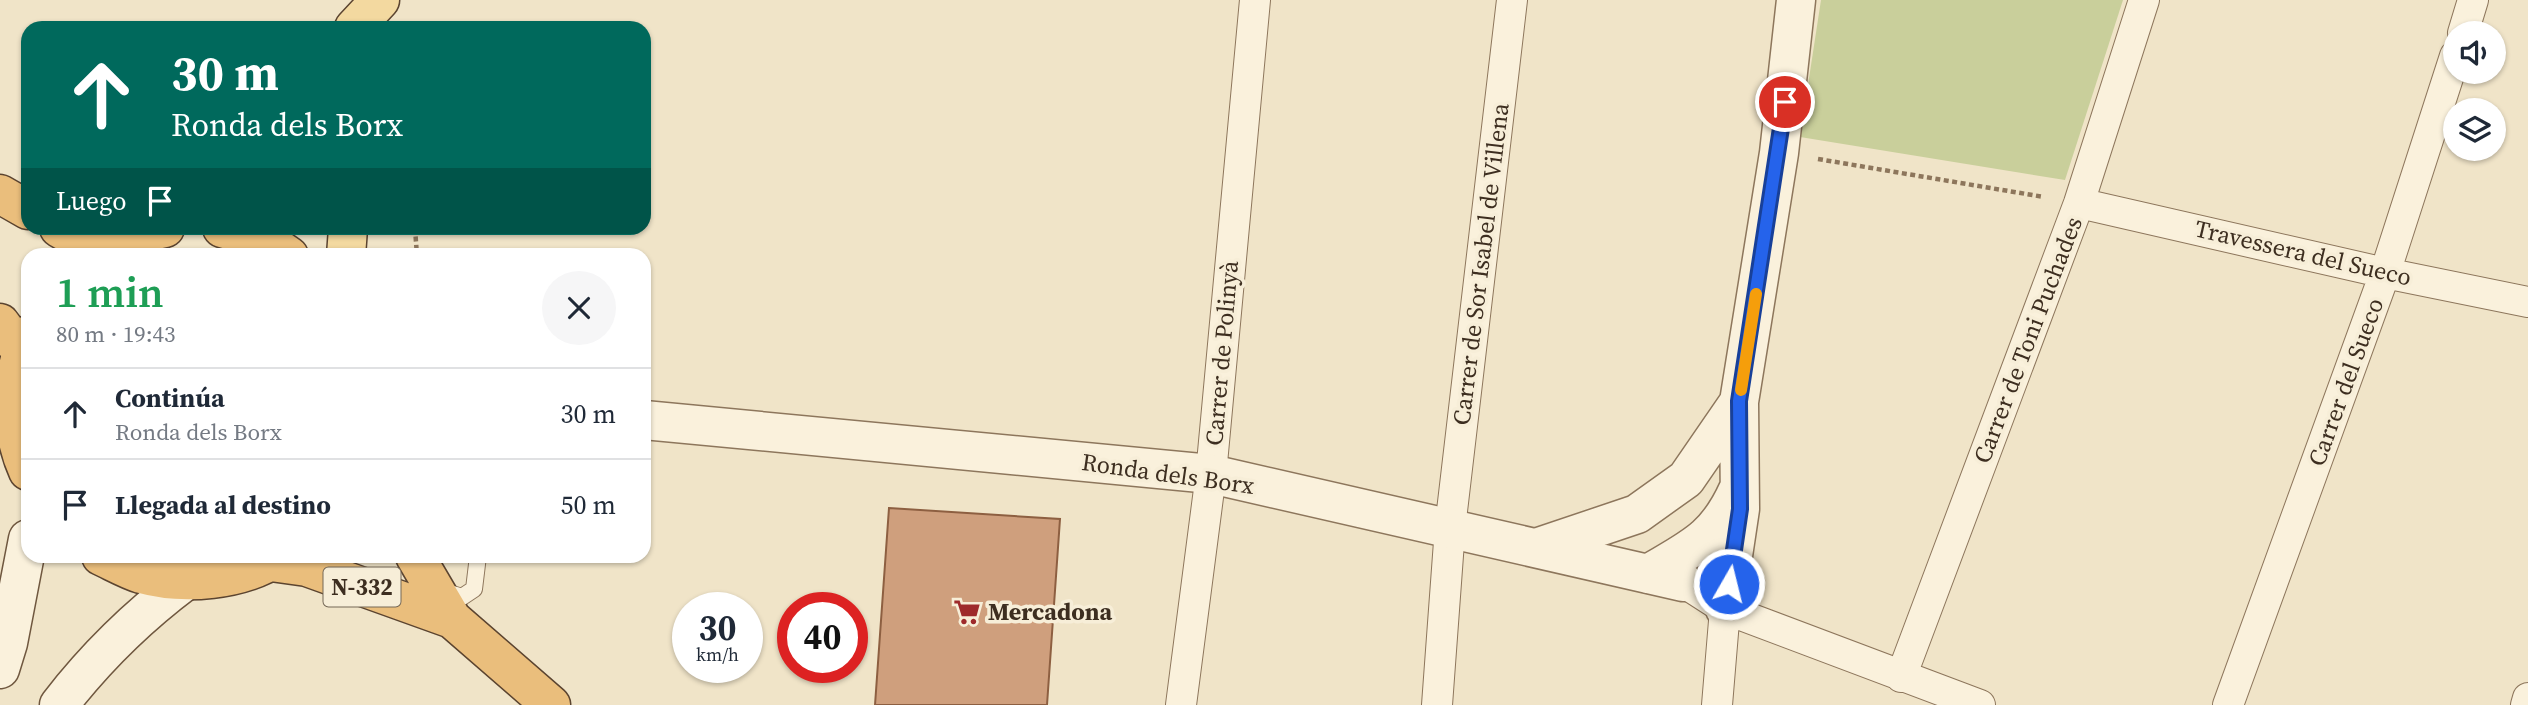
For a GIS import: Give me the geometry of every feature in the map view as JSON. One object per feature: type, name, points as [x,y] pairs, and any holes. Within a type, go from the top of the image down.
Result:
[{"type":"highway","points":[[0,194],[21,206]]},
{"type":"highway","points":[[69,235],[89,248]]},
{"type":"highway","points":[[107,248],[134,235]]},
{"type":"highway","points":[[246,235],[269,242],[278,248]]},
{"type":"highway","points":[[13,345],[13,409],[21,456]]},
{"type":"highway","name":"N-332","points":[[117,563],[141,574],[184,581],[229,577],[265,563]]},
{"type":"highway","name":"N-332","points":[[291,563],[433,588],[551,705]]},
{"type":"main road","points":[[360,21],[380,0]]},
{"type":"main road","points":[[386,21],[390,0]]},
{"type":"street","name":"Carrer de Polinyà","points":[[1181,705],[1211,474],[1255,0]]},
{"type":"street","name":"Carrer de Sor Isabel de Villena","points":[[1437,705],[1450,528],[1512,0]]},
{"type":"street","points":[[1717,705],[1725,609],[1740,509],[1739,401],[1779,153],[1796,0]]},
{"type":"street","name":"Carrer de Toni Puchades","points":[[1901,677],[2079,203],[2144,0]]},
{"type":"street","points":[[2467,21],[2473,0]]},
{"type":"street","name":"Carrer del Sueco","points":[[2228,705],[2385,272],[2446,84]]},
{"type":"street","name":"Travessera del Sueco","points":[[2079,203],[2528,302]]},
{"type":"street","points":[[1536,548],[1637,514],[1686,479],[1739,401]]},
{"type":"street","name":"Ronda dels Borx","points":[[651,422],[1211,474],[1665,578]]},
{"type":"street","points":[[1740,485],[1728,513],[1665,578],[1725,609],[1978,705]]},
{"type":"street","points":[[0,669],[8,643],[23,563]]},
{"type":"street","points":[[59,705],[81,677],[142,613],[184,581]]},
{"type":"street","points":[[2526,705],[2528,698]]},
{"type":"lane","points":[[433,588],[462,597],[474,589],[477,563]]},
{"type":"path","points":[[1779,153],[2079,203]]},
{"type":"green space","points":[[1821,0],[2123,0],[2065,180],[1800,137]]},
{"type":"building","name":"Mercadona","points":[[889,508],[1060,519],[1047,705],[875,705]]},
{"type":"slow traffic","points":[[1741,390],[1756,294]]},
{"type":"place","name":"Mercadona","points":[[967,612]]},
{"type":"route","points":[[1729,584],[1740,509],[1739,401],[1785,102]]}]
